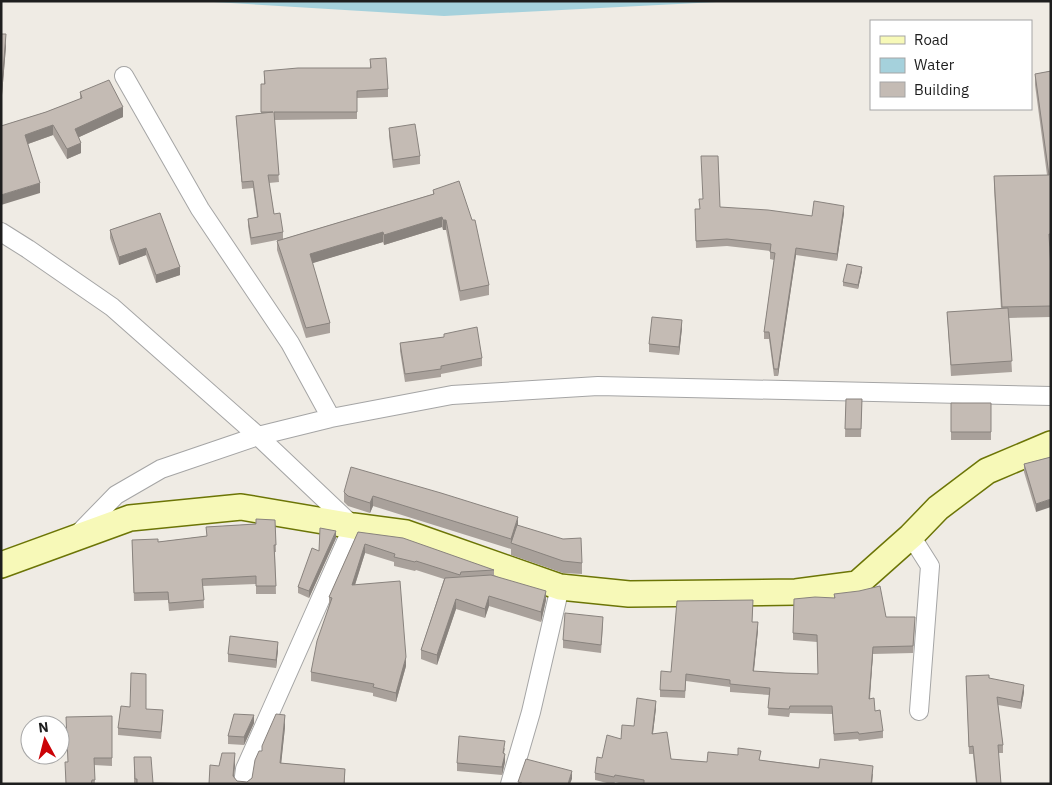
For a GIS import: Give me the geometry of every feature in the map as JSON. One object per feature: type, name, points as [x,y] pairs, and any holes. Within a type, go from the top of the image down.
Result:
[{"type":"street","points":[[124,76],[200,209],[290,343],[331,418]]},
{"type":"street","points":[[1,232],[112,307],[258,436],[353,526]]},
{"type":"street","points":[[75,537],[116,495],[161,469],[258,436],[331,418],[452,395],[598,386],[1051,396]]},
{"type":"street","points":[[1,565],[130,518],[241,507],[406,533],[560,588],[629,594],[796,592],[857,584],[911,536],[938,508],[987,471],[1051,444]]},
{"type":"street","points":[[243,784],[245,769],[353,526]]},
{"type":"street","points":[[911,536],[930,566],[919,711]]},
{"type":"street","points":[[510,784],[531,712],[560,588]]},
{"type":"water","points":[[197,1],[736,1],[444,16]]},
{"type":"building","points":[[1,34],[6,34],[2,84],[1,84]]},
{"type":"building","points":[[386,58],[388,89],[357,91],[357,112],[274,112],[279,175],[268,175],[274,214],[280,213],[283,232],[251,238],[248,219],[258,217],[253,181],[242,182],[236,116],[273,112],[261,112],[261,84],[265,84],[264,71],[298,68],[371,68],[370,59]]},
{"type":"building","points":[[1051,71],[1051,234],[1049,234],[1051,306],[1002,307],[994,176],[1049,175],[1035,74]]},
{"type":"building","points":[[109,80],[123,107],[75,129],[81,143],[67,149],[53,125],[25,135],[40,183],[1,195],[1,126],[82,98],[80,92]]},
{"type":"building","points":[[415,124],[420,156],[393,160],[389,128]]},
{"type":"building","points":[[701,156],[718,156],[720,207],[768,210],[812,216],[814,201],[844,206],[837,254],[796,248],[778,369],[774,369],[769,332],[764,332],[775,253],[770,252],[771,244],[727,239],[696,241],[695,209],[700,209],[699,199],[703,199]]},
{"type":"building","points":[[459,181],[472,220],[475,220],[489,285],[460,291],[446,220],[443,220],[442,217],[384,235],[383,232],[310,254],[330,323],[306,328],[277,241],[434,194],[433,190]]},
{"type":"building","points":[[160,213],[180,267],[156,275],[146,248],[119,257],[110,230]]},
{"type":"building","points":[[847,264],[862,267],[858,285],[843,282]]},
{"type":"building","points":[[1008,308],[1012,361],[951,365],[947,312]]},
{"type":"building","points":[[652,317],[682,320],[679,347],[649,344]]},
{"type":"building","points":[[477,327],[482,358],[441,366],[441,369],[405,374],[400,343],[444,337],[444,334]]},
{"type":"building","points":[[846,399],[862,399],[861,429],[845,429]]},
{"type":"building","points":[[951,403],[991,403],[991,432],[951,432]]},
{"type":"building","points":[[1051,457],[1051,499],[1036,504],[1024,464]]},
{"type":"building","points":[[351,467],[518,517],[511,539],[373,496],[370,503],[348,496],[344,492]]},
{"type":"building","points":[[256,519],[275,520],[276,586],[256,586],[256,576],[202,579],[204,600],[169,603],[168,592],[134,593],[132,540],[158,539],[158,542],[207,536],[206,527],[256,524]]},
{"type":"building","points":[[517,525],[563,539],[581,538],[582,563],[563,561],[511,543]]},
{"type":"building","points":[[320,528],[336,531],[309,591],[298,587],[312,548],[319,551]]},
{"type":"building","points":[[358,532],[403,538],[494,570],[461,572],[460,575],[416,561],[394,557],[395,554],[365,544],[352,585],[400,581],[406,657],[396,693],[373,687],[374,684],[311,672],[317,641],[332,598],[329,597]]},
{"type":"building","points":[[491,575],[546,591],[541,612],[489,596],[485,609],[456,599],[437,655],[421,650],[445,578]]},
{"type":"building","points":[[880,586],[886,617],[915,617],[913,646],[873,647],[869,699],[874,698],[875,711],[880,710],[883,731],[859,734],[858,732],[834,734],[832,706],[790,706],[789,709],[768,708],[770,688],[730,684],[730,680],[686,674],[685,691],[660,690],[661,671],[671,672],[677,601],[753,600],[752,622],[758,622],[753,671],[818,674],[817,635],[793,633],[794,599],[835,598],[834,594]]},
{"type":"building","points":[[565,613],[603,617],[601,645],[563,640]]},
{"type":"building","points":[[230,636],[278,642],[276,660],[228,654]]},
{"type":"building","points":[[131,673],[146,674],[146,709],[163,710],[161,732],[118,728],[121,706],[130,707]]},
{"type":"building","points":[[989,675],[989,678],[1024,685],[1021,702],[997,697],[1003,745],[998,745],[1001,784],[977,784],[973,746],[969,747],[966,676]]},
{"type":"building","points":[[637,698],[656,701],[652,734],[667,732],[671,759],[707,762],[708,752],[738,755],[738,748],[761,751],[759,760],[819,768],[820,759],[873,766],[871,784],[644,784],[644,780],[595,773],[597,757],[602,758],[607,735],[621,739],[622,725],[634,726]]},
{"type":"building","points":[[234,714],[254,715],[244,737],[228,736]]},
{"type":"building","points":[[276,714],[285,715],[280,763],[345,769],[344,784],[209,784],[210,765],[219,766],[222,753],[235,753],[233,776],[237,781],[247,782],[252,778],[255,760],[259,751],[262,751],[262,746]]},
{"type":"building","points":[[112,716],[112,758],[94,758],[95,780],[92,780],[91,784],[66,784],[65,765],[70,765],[70,717]]},
{"type":"building","points":[[459,736],[505,741],[502,767],[457,763]]},
{"type":"building","points":[[134,757],[151,757],[153,783],[209,784],[137,784]]},
{"type":"building","points":[[526,759],[572,771],[568,784],[522,784],[518,782]]}]
